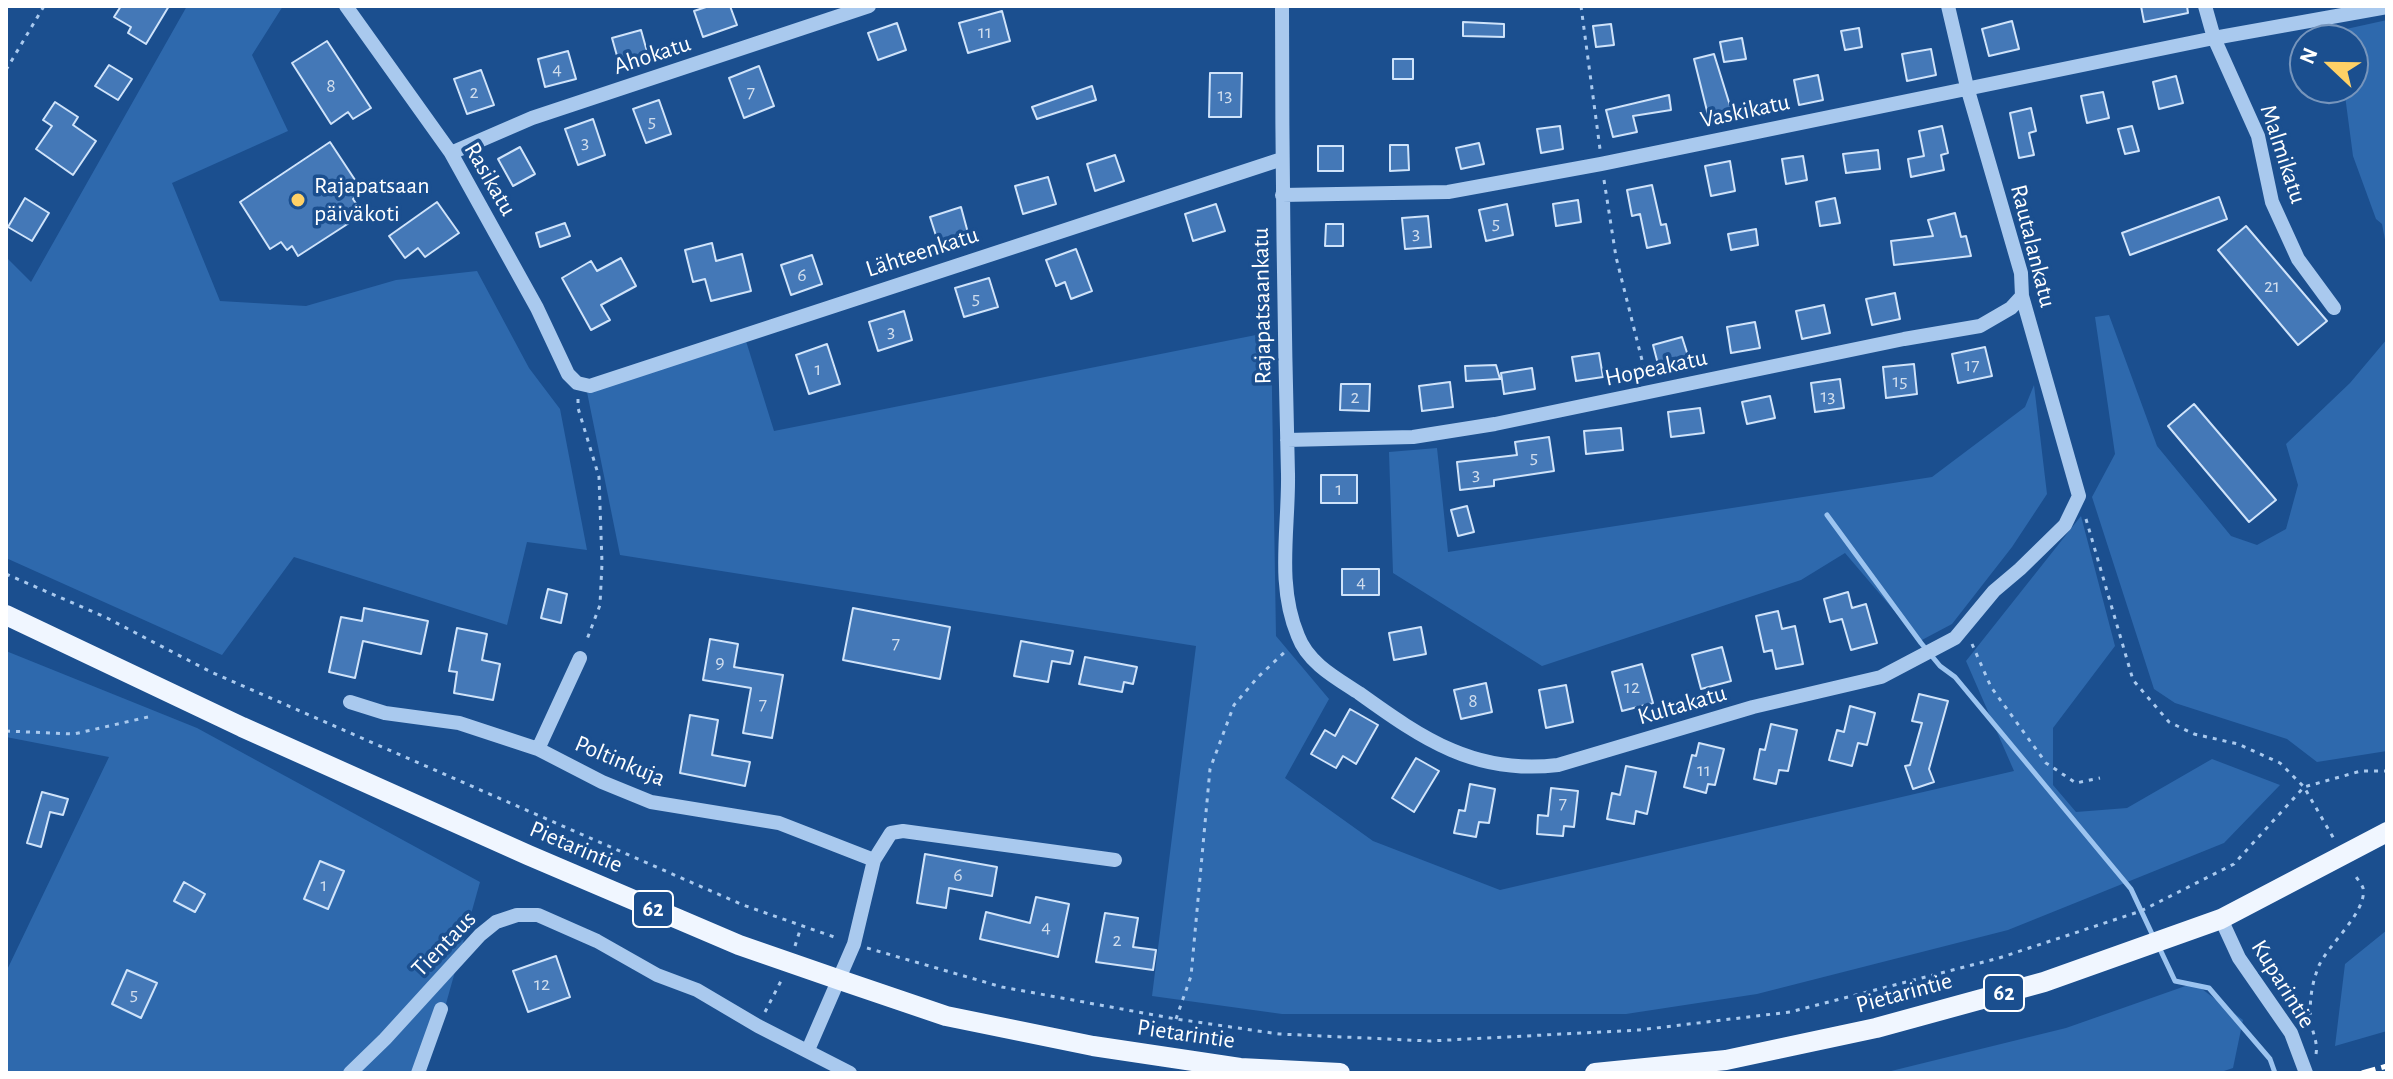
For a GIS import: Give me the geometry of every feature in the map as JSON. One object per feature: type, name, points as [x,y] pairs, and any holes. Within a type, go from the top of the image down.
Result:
[{"type":"main road","name":"Pietarintie","points":[[6,615],[242,727],[528,855],[739,945],[840,980],[946,1016],[1093,1046],[1240,1068],[1340,1073]]},
{"type":"main road","name":"Pietarintie","points":[[1595,1073],[1726,1060],[1876,1028],[2044,982],[2221,919],[2387,832]]},
{"type":"street","name":"Rasikatu","points":[[346,6],[451,153],[537,308],[568,374],[577,383]]},
{"type":"street","name":"Ahokatu","points":[[451,153],[532,118],[869,6]]},
{"type":"street","name":"Rajapatsaankatu","points":[[1282,6],[1287,604]]},
{"type":"street","name":"Rautalankatu","points":[[1948,6],[1967,87],[2021,273],[2022,296],[2079,496]]},
{"type":"street","name":"Malmikatu","points":[[2205,6],[2214,38],[2258,136],[2272,202],[2298,259],[2334,308]]},
{"type":"street","name":"Vaskikatu","points":[[1282,195],[1448,192],[1601,164],[2214,38],[2387,7]]},
{"type":"street","name":"Lähteenkatu","points":[[577,383],[590,386],[1282,159]]},
{"type":"street","name":"Hopeakatu","points":[[1287,440],[1413,437],[1495,424],[1980,326],[2011,308],[2022,296]]},
{"type":"street","name":"Kultakatu","points":[[1287,604],[1299,639],[1326,671],[1406,728],[1472,759],[1530,768],[1558,765],[1753,707],[1881,677],[1955,638],[1994,591],[2065,525],[2079,496]]},
{"type":"street","points":[[538,749],[580,658]]},
{"type":"street","name":"Poltinkuja","points":[[350,702],[385,713],[459,723],[538,749],[602,782],[651,802],[779,823],[874,860]]},
{"type":"street","points":[[808,1050],[854,944],[874,860],[891,833],[903,831],[1115,860]]},
{"type":"street","name":"Tientaus","points":[[350,1073],[480,935],[496,922],[517,915],[538,915],[597,941],[657,975],[697,990],[758,1026],[850,1073]]},
{"type":"street","name":"Kuparintie","points":[[2221,919],[2239,958],[2291,1033],[2306,1072]]},
{"type":"street","points":[[418,1073],[441,1009]]},
{"type":"path","points":[[6,70],[44,6]]},
{"type":"path","points":[[1581,6],[1616,257],[1650,392]]},
{"type":"path","points":[[577,383],[578,408],[599,477],[602,563],[600,605],[580,658]]},
{"type":"path","points":[[2079,496],[2133,680],[2169,722],[2194,734],[2238,744],[2280,763],[2304,787],[2335,841]]},
{"type":"path","points":[[6,574],[105,617],[211,672],[743,905],[854,944],[1002,987],[1176,1019],[1279,1034],[1430,1041],[1639,1030],[1790,1012],[1999,958],[2141,911],[2234,864],[2304,787],[2361,771],[2387,771]]},
{"type":"path","points":[[1964,627],[1991,687],[2046,763],[2076,783],[2100,778]]},
{"type":"path","points":[[1176,1019],[1191,976],[1210,769],[1234,705],[1258,677],[1299,639]]},
{"type":"path","points":[[6,731],[74,734],[148,717]]},
{"type":"path","points":[[2306,1072],[2317,1048],[2310,1000],[2316,971],[2324,954],[2350,922],[2361,901],[2363,888],[2353,872]]},
{"type":"shaded area","points":[[187,6],[283,6],[252,55],[288,131],[172,183],[220,301],[306,306],[396,280],[477,271],[529,368],[560,409],[587,550],[527,542],[507,625],[294,557],[222,655],[6,558],[6,257],[31,282]]},
{"type":"shaded area","points":[[2387,20],[2387,250],[2382,224],[2376,219],[2353,156],[2346,104],[2369,104],[2369,24]]},
{"type":"shaded area","points":[[2109,315],[2157,446],[2231,536],[2257,545],[2286,529],[2298,485],[2286,444],[2350,383],[2387,339],[2387,751],[2317,762],[2287,739],[2175,703],[2154,689],[2092,497],[2115,454],[2095,317]]},
{"type":"shaded area","points":[[1271,332],[1276,636],[1329,699],[1285,778],[1373,841],[1500,890],[2014,771],[1966,661],[2081,516],[2115,646],[2053,728],[2053,785],[2076,812],[2127,808],[2212,759],[2280,785],[2224,843],[2008,930],[1757,994],[1626,1014],[1282,1014],[1152,996],[1196,646],[620,555],[587,392],[746,341],[774,431]]},
{"type":"shaded area","points":[[2034,385],[2047,494],[2012,547],[1952,624],[1920,641],[1845,553],[1801,580],[1542,666],[1393,573],[1389,452],[1437,448],[1448,552],[1932,477],[2025,407]]},
{"type":"shaded area","points":[[6,651],[197,728],[480,882],[442,1018],[419,1073],[6,1073],[6,972],[109,757],[6,737]]},
{"type":"shaded area","points":[[2387,930],[2387,1031],[2335,1046],[2345,964]]},
{"type":"shaded area","points":[[2194,983],[2243,1020],[2233,1068],[2218,1073],[1883,1073],[2066,1028]]},
{"type":"building","points":[[121,6],[169,6],[146,44],[128,33],[131,27],[114,17]]},
{"type":"building","points":[[709,6],[730,6],[737,25],[703,37],[694,11]]},
{"type":"building","points":[[2141,6],[2187,6],[2188,13],[2144,22]]},
{"type":"building","points":[[1002,11],[1010,41],[968,53],[959,23]]},
{"type":"building","points":[[2012,21],[2019,49],[1989,56],[1982,29]]},
{"type":"building","points":[[1463,22],[1504,24],[1504,37],[1463,36]]},
{"type":"building","points":[[897,23],[906,50],[878,60],[868,33]]},
{"type":"building","points":[[1611,24],[1614,45],[1596,47],[1593,26]]},
{"type":"building","points":[[1859,28],[1862,47],[1845,50],[1841,31]]},
{"type":"building","points":[[641,30],[648,55],[619,63],[612,38]]},
{"type":"building","points":[[1742,38],[1746,59],[1724,62],[1720,42]]},
{"type":"building","points":[[327,41],[371,108],[353,119],[348,112],[331,124],[292,63]]},
{"type":"building","points":[[1931,49],[1936,75],[1907,81],[1902,54]]},
{"type":"building","points":[[568,51],[576,79],[545,87],[538,59]]},
{"type":"building","points":[[1714,54],[1732,112],[1709,119],[1694,59]]},
{"type":"building","points":[[1393,59],[1413,59],[1413,79],[1393,79]]},
{"type":"building","points":[[109,65],[132,79],[118,100],[95,86]]},
{"type":"building","points":[[759,66],[774,106],[744,118],[729,78]]},
{"type":"building","points":[[481,70],[494,105],[467,114],[454,79]]},
{"type":"building","points":[[1210,73],[1242,73],[1241,117],[1209,117]]},
{"type":"building","points":[[1818,75],[1823,100],[1799,105],[1794,80]]},
{"type":"building","points":[[2176,76],[2183,103],[2159,109],[2153,82]]},
{"type":"building","points":[[1092,86],[1096,100],[1037,119],[1032,107]]},
{"type":"building","points":[[2103,92],[2109,118],[2087,123],[2081,96]]},
{"type":"building","points":[[1669,95],[1671,110],[1633,116],[1637,132],[1613,137],[1606,110]]},
{"type":"building","points":[[659,100],[671,134],[646,143],[633,109]]},
{"type":"building","points":[[55,102],[78,117],[73,125],[96,141],[73,175],[36,149],[52,126],[43,120]]},
{"type":"building","points":[[2031,108],[2036,131],[2029,133],[2034,155],[2019,158],[2010,113]]},
{"type":"building","points":[[593,119],[605,155],[578,165],[565,129]]},
{"type":"building","points":[[1560,126],[1563,149],[1541,153],[1537,129]]},
{"type":"building","points":[[1942,126],[1948,153],[1941,155],[1944,170],[1911,177],[1908,159],[1924,156],[1919,131]]},
{"type":"building","points":[[2132,126],[2139,151],[2125,154],[2118,129]]},
{"type":"building","name":"Rajapatsaan päiväkoti","points":[[330,142],[363,192],[353,199],[363,214],[298,256],[292,246],[287,250],[281,242],[270,249],[240,202]]},
{"type":"building","points":[[1479,143],[1484,164],[1461,169],[1456,148]]},
{"type":"building","points":[[1390,145],[1408,145],[1409,170],[1390,171]]},
{"type":"building","points":[[1318,146],[1343,146],[1343,171],[1318,171]]},
{"type":"building","points":[[520,147],[535,174],[513,186],[498,159]]},
{"type":"building","points":[[1878,150],[1880,169],[1846,173],[1843,154]]},
{"type":"building","points":[[1115,155],[1124,181],[1095,191],[1087,164]]},
{"type":"building","points":[[1803,156],[1807,180],[1786,184],[1782,159]]},
{"type":"building","points":[[1730,161],[1735,191],[1711,196],[1705,166]]},
{"type":"building","points":[[1048,177],[1056,204],[1023,214],[1015,186]]},
{"type":"building","points":[[1652,185],[1661,225],[1666,224],[1670,243],[1647,248],[1640,214],[1632,216],[1627,190]]},
{"type":"building","points":[[2219,197],[2227,219],[2130,255],[2122,233]]},
{"type":"building","points":[[25,198],[49,213],[32,241],[8,227]]},
{"type":"building","points":[[1835,198],[1840,223],[1820,226],[1816,202]]},
{"type":"building","points":[[1578,200],[1581,222],[1556,226],[1553,204]]},
{"type":"building","name":"Rajapatsaan päiväkoti","points":[[437,202],[459,233],[425,257],[418,248],[405,258],[389,236]]},
{"type":"building","points":[[1216,204],[1225,231],[1193,241],[1185,214]]},
{"type":"building","points":[[1507,204],[1513,235],[1486,241],[1479,210]]},
{"type":"building","points":[[961,207],[968,233],[938,242],[930,217]]},
{"type":"building","points":[[1955,213],[1961,237],[1966,236],[1971,256],[1894,265],[1891,241],[1933,236],[1928,220]]},
{"type":"building","points":[[1428,216],[1431,247],[1405,249],[1402,218]]},
{"type":"building","points":[[565,223],[570,236],[540,247],[536,233]]},
{"type":"building","points":[[1326,224],[1343,224],[1343,246],[1325,246]]},
{"type":"building","points":[[2246,226],[2327,321],[2298,345],[2218,250]]},
{"type":"building","points":[[1756,229],[1758,245],[1731,250],[1728,234]]},
{"type":"building","points":[[712,243],[716,261],[742,254],[751,291],[711,301],[705,279],[693,282],[685,250]]},
{"type":"building","points":[[1076,249],[1092,291],[1071,299],[1065,282],[1056,286],[1046,260]]},
{"type":"building","points":[[812,255],[822,284],[791,295],[781,265]]},
{"type":"building","points":[[621,258],[636,286],[601,305],[610,320],[591,330],[562,278],[591,261],[597,271]]},
{"type":"building","points":[[989,278],[998,307],[964,317],[955,288]]},
{"type":"building","points":[[1895,293],[1900,319],[1872,325],[1866,299]]},
{"type":"building","points":[[1824,305],[1830,333],[1802,339],[1796,311]]},
{"type":"building","points":[[904,311],[912,340],[878,351],[869,322]]},
{"type":"building","points":[[1755,322],[1760,348],[1731,353],[1727,327]]},
{"type":"building","points":[[1682,337],[1689,359],[1659,368],[1653,345]]},
{"type":"building","points":[[827,344],[840,384],[809,394],[796,355]]},
{"type":"building","points":[[1985,347],[1992,376],[1958,383],[1952,354]]},
{"type":"building","points":[[1599,353],[1603,377],[1576,381],[1572,357]]},
{"type":"building","points":[[1914,364],[1917,394],[1886,398],[1883,367]]},
{"type":"building","points":[[1496,365],[1500,379],[1466,381],[1465,366]]},
{"type":"building","points":[[1532,368],[1535,389],[1504,394],[1501,373]]},
{"type":"building","points":[[1840,379],[1844,408],[1815,412],[1811,383]]},
{"type":"building","points":[[1450,382],[1453,407],[1422,411],[1419,386]]},
{"type":"building","points":[[1341,384],[1370,384],[1369,411],[1340,410]]},
{"type":"building","points":[[1770,396],[1775,418],[1747,424],[1742,402]]},
{"type":"building","points":[[2194,404],[2276,500],[2249,522],[2168,426]]},
{"type":"building","points":[[1700,408],[1704,433],[1671,437],[1668,412]]},
{"type":"building","points":[[1621,428],[1623,450],[1586,454],[1584,431]]},
{"type":"building","points":[[1549,437],[1554,471],[1494,480],[1494,486],[1460,490],[1457,462],[1517,455],[1515,442]]},
{"type":"building","points":[[1321,475],[1357,475],[1357,503],[1321,503]]},
{"type":"building","points":[[1467,506],[1474,532],[1458,536],[1451,510]]},
{"type":"building","points":[[1342,569],[1379,569],[1379,595],[1342,595]]},
{"type":"building","points":[[548,589],[567,594],[561,623],[541,618]]},
{"type":"building","points":[[1848,592],[1852,608],[1866,604],[1877,643],[1851,650],[1842,619],[1830,622],[1824,599]]},
{"type":"building","points":[[364,608],[428,621],[421,654],[363,641],[355,678],[329,672],[341,617],[362,621]]},
{"type":"building","points":[[853,608],[950,627],[940,679],[843,660]]},
{"type":"building","points":[[1778,611],[1782,629],[1795,626],[1803,664],[1776,669],[1772,650],[1764,652],[1756,616]]},
{"type":"building","points":[[1421,627],[1426,654],[1394,660],[1389,633]]},
{"type":"building","points":[[457,628],[487,634],[482,660],[500,664],[493,700],[454,693],[457,672],[449,671]]},
{"type":"building","points":[[710,639],[738,644],[734,667],[783,675],[772,738],[743,733],[751,688],[703,680]]},
{"type":"building","points":[[1021,641],[1073,651],[1070,664],[1052,661],[1048,682],[1014,676]]},
{"type":"building","points":[[1722,647],[1731,681],[1701,689],[1692,655]]},
{"type":"building","points":[[1085,657],[1137,667],[1133,684],[1124,682],[1122,692],[1079,684]]},
{"type":"building","points":[[1642,664],[1653,703],[1622,711],[1612,672]]},
{"type":"building","points":[[1486,683],[1492,712],[1461,719],[1454,690]]},
{"type":"building","points":[[1566,685],[1573,722],[1546,728],[1539,690]]},
{"type":"building","points":[[1919,694],[1948,701],[1929,769],[1934,782],[1913,789],[1905,766],[1910,765],[1922,723],[1912,721]]},
{"type":"building","points":[[1850,706],[1875,713],[1867,745],[1858,743],[1852,766],[1829,760],[1837,730],[1844,732]]},
{"type":"building","points":[[1350,709],[1378,725],[1356,764],[1343,756],[1336,768],[1311,754],[1325,730],[1335,736]]},
{"type":"building","points":[[690,715],[718,720],[712,755],[750,762],[745,786],[680,773]]},
{"type":"building","points":[[1771,724],[1797,730],[1788,771],[1779,770],[1776,784],[1754,779],[1760,749],[1765,750]]},
{"type":"building","points":[[1699,743],[1724,749],[1715,785],[1708,784],[1706,793],[1684,787],[1692,755],[1696,756]]},
{"type":"building","points":[[1416,758],[1439,771],[1414,812],[1392,798]]},
{"type":"building","points":[[1626,766],[1656,772],[1647,814],[1636,811],[1634,824],[1607,819],[1612,793],[1620,795]]},
{"type":"building","points":[[1470,784],[1495,789],[1489,823],[1479,822],[1476,837],[1454,833],[1459,810],[1465,811]]},
{"type":"building","points":[[1551,788],[1578,791],[1574,827],[1564,826],[1563,836],[1537,834],[1538,815],[1548,816]]},
{"type":"building","points":[[42,792],[68,799],[63,815],[50,812],[41,847],[27,843]]},
{"type":"building","points":[[925,854],[997,867],[992,896],[949,888],[946,908],[917,903]]},
{"type":"building","points":[[320,861],[344,871],[328,909],[304,899]]},
{"type":"building","points":[[184,882],[205,894],[195,912],[174,901]]},
{"type":"building","points":[[1036,897],[1069,904],[1058,957],[980,939],[986,912],[1030,923]]},
{"type":"building","points":[[1105,913],[1138,918],[1133,947],[1156,950],[1153,970],[1096,962]]},
{"type":"building","points":[[556,956],[570,997],[528,1012],[513,971]]},
{"type":"building","points":[[127,970],[157,983],[141,1018],[112,1004]]},
{"type":"waterway","points":[[1827,515],[1921,643],[1940,666],[1955,677],[2131,889],[2153,936]]},
{"type":"waterway","points":[[2158,945],[2175,981],[2209,988],[2270,1059],[2275,1073]]},
{"type":"railway","points":[[2362,1073],[2387,1066]]},
{"type":"place","name":"Rajapatsaan päiväkoti","points":[[298,200]]}]
